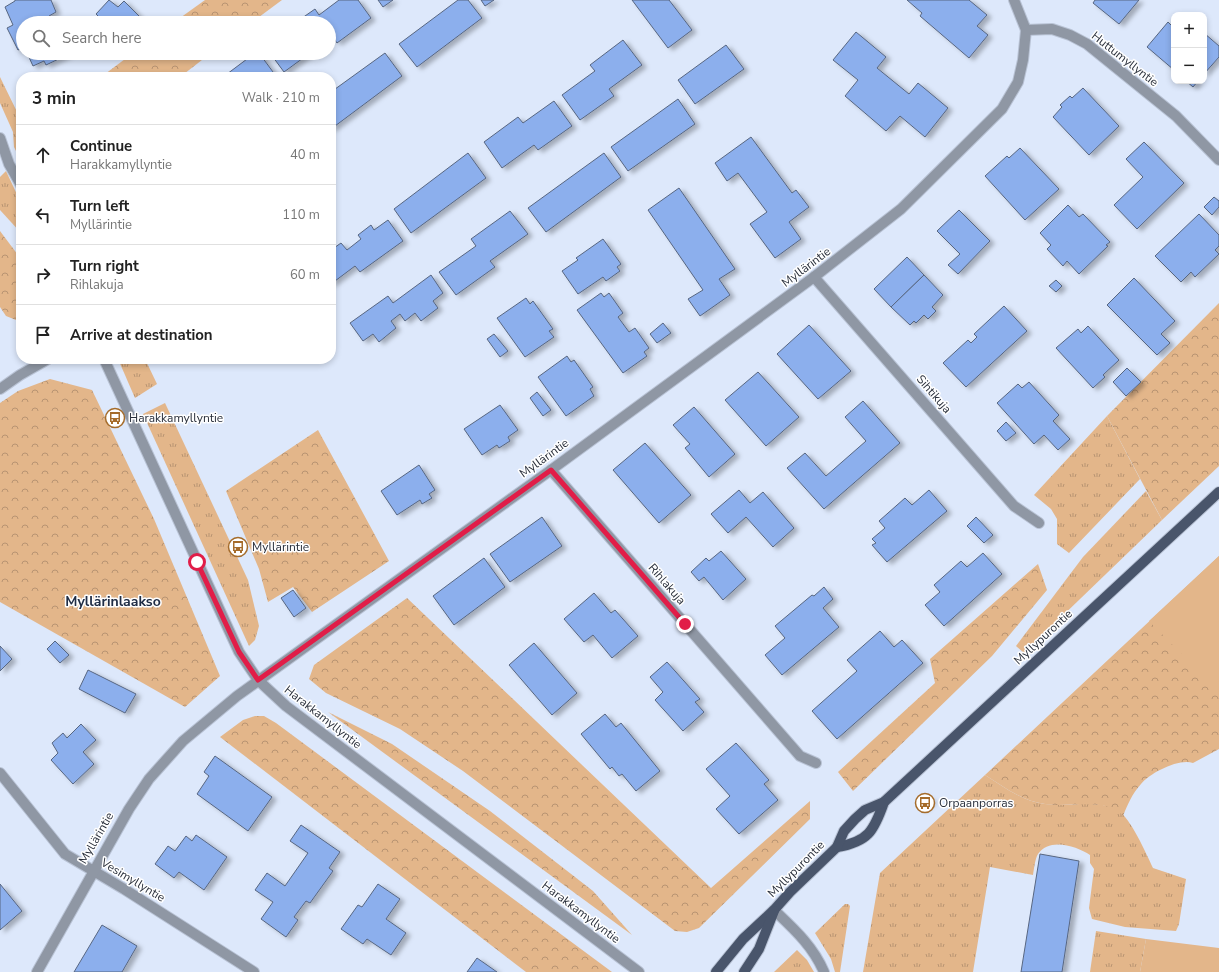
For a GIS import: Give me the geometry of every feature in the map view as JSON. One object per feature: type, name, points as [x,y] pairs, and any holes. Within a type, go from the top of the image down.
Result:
[{"type":"main road","name":"Myllypurontie","points":[[716,972],[743,939],[837,847],[844,831],[855,819],[865,810],[884,802],[1219,492]]},
{"type":"main road","name":"Myllypurontie","points":[[837,847],[855,844],[868,834],[876,825],[884,802]]},
{"type":"main road","name":"Myllypurontie","points":[[744,972],[759,949],[774,910]]},
{"type":"street","points":[[1014,0],[1026,30]]},
{"type":"street","name":"Huttumyllyntie","points":[[1026,30],[1052,29],[1070,35],[1087,44],[1176,116],[1219,160]]},
{"type":"street","name":"Myllärintie","points":[[37,972],[92,871],[129,809],[149,779],[171,752],[197,727],[258,680],[551,470],[814,277],[900,209],[1002,109],[1018,82],[1023,60],[1026,30]]},
{"type":"street","points":[[0,138],[9,164],[16,176]]},
{"type":"street","name":"Sihtikuja","points":[[814,277],[1014,506],[1039,523]]},
{"type":"street","points":[[0,389],[39,364]]},
{"type":"street","name":"Harakkamyllyntie","points":[[106,364],[239,652],[258,680],[286,706],[639,972]]},
{"type":"street","name":"Rihlakuja","points":[[551,470],[800,756],[816,763]]},
{"type":"street","name":"Vesimyllyntie","points":[[0,773],[65,854],[124,889],[254,972]]},
{"type":"street","points":[[774,910],[813,950],[824,972]]},
{"type":"green space","points":[[205,0],[282,0],[260,16],[183,16]]},
{"type":"green space","points":[[124,60],[202,60],[186,72],[108,72]]},
{"type":"green space","points":[[0,77],[16,110],[16,151],[14,147],[13,132],[0,103]]},
{"type":"green space","points":[[6,171],[16,192],[16,228],[0,210],[0,177]]},
{"type":"green space","points":[[0,231],[16,252],[16,320],[6,316],[0,307]]},
{"type":"green space","points":[[1219,303],[1219,466],[1162,520],[1107,416]]},
{"type":"green space","points":[[120,364],[147,364],[157,384],[135,398]]},
{"type":"green space","points":[[50,379],[92,390],[154,519],[220,676],[185,707],[0,602],[0,403],[18,391]]},
{"type":"green space","points":[[165,403],[248,580],[259,626],[255,640],[249,646],[143,414]]},
{"type":"green space","points":[[1107,416],[1140,479],[1069,553],[1057,544],[1057,519],[1051,509],[1034,495]]},
{"type":"green space","points":[[318,430],[389,561],[312,612],[293,587],[268,602],[259,569],[226,491]]},
{"type":"green space","points":[[1146,491],[1162,520],[1024,653],[1016,646],[1083,557]]},
{"type":"green space","points":[[1219,556],[1219,749],[1193,763],[1187,762],[1173,765],[1151,775],[1135,792],[1123,816],[1117,810],[1098,805],[1054,805],[1029,800],[1021,797],[985,775]]},
{"type":"green space","points":[[1219,556],[1219,692],[1149,621]]},
{"type":"green space","points":[[1038,564],[1047,590],[992,656],[853,791],[838,772],[935,683],[930,659]]},
{"type":"green space","points":[[407,598],[711,888],[810,801],[810,819],[699,928],[687,932],[675,931],[463,771],[400,729],[326,693],[309,679],[314,665]]},
{"type":"green space","points":[[328,712],[392,744],[490,811],[593,891],[632,935]]},
{"type":"green space","points":[[255,716],[264,716],[276,723],[612,972],[526,972],[220,737],[243,720]]},
{"type":"green space","points":[[985,775],[1021,797],[1029,800],[1053,805],[1102,805],[1118,810],[1123,814],[1133,828],[1153,868],[1186,879],[1179,924],[1176,931],[1125,927],[1092,919],[1089,908],[1094,869],[1090,863],[1090,855],[1071,846],[1056,844],[1043,849],[1038,854],[1035,861],[1033,875],[990,867],[973,972],[863,972],[880,873]]},
{"type":"green space","points":[[845,904],[850,906],[840,972],[835,972],[831,959],[815,933]]},
{"type":"green space","points":[[1096,931],[1146,939],[1140,972],[1090,972]]},
{"type":"green space","points":[[1146,939],[1219,948],[1219,972],[1140,972]]},
{"type":"green space","points":[[797,950],[807,960],[814,972],[774,972]]},
{"type":"building","points":[[51,0],[56,12],[49,16],[16,16],[16,46],[7,28],[13,25],[5,7],[15,1]]},
{"type":"building","points":[[109,0],[118,7],[124,1],[139,16],[98,16],[96,14]]},
{"type":"building","points":[[339,0],[358,0],[371,18],[337,43],[336,16],[305,16],[315,9],[319,15]]},
{"type":"building","points":[[378,0],[393,0],[383,7]]},
{"type":"building","points":[[458,0],[468,0],[482,18],[417,67],[399,44]]},
{"type":"building","points":[[481,0],[494,0],[485,6]]},
{"type":"building","points":[[632,0],[669,0],[692,30],[668,48]]},
{"type":"building","points":[[907,0],[969,0],[987,15],[977,26],[988,35],[969,58],[920,16],[922,13]]},
{"type":"building","points":[[1095,0],[1139,0],[1119,24],[1093,3]]},
{"type":"building","points":[[1168,22],[1171,25],[1171,67],[1147,47]]},
{"type":"building","points":[[856,32],[886,57],[877,68],[909,94],[918,83],[948,108],[925,137],[900,116],[886,131],[845,96],[858,80],[833,60]]},
{"type":"building","points":[[1207,36],[1219,46],[1219,57],[1207,71]]},
{"type":"building","points":[[623,40],[642,65],[609,89],[614,96],[580,120],[562,95],[595,71],[590,65]]},
{"type":"building","points":[[726,45],[744,69],[695,104],[678,80]]},
{"type":"building","points":[[385,53],[402,76],[336,125],[336,88]]},
{"type":"building","points":[[30,60],[56,60],[46,65],[44,61],[33,66]]},
{"type":"building","points":[[246,60],[264,60],[273,72],[230,72]]},
{"type":"building","points":[[275,60],[300,60],[284,72]]},
{"type":"building","points":[[1083,88],[1119,126],[1089,155],[1053,117],[1062,107],[1060,105],[1070,96],[1072,98]]},
{"type":"building","points":[[678,99],[695,124],[628,171],[611,147]]},
{"type":"building","points":[[554,101],[572,126],[538,150],[534,145],[502,168],[484,142],[518,117],[523,123]]},
{"type":"building","points":[[751,137],[792,193],[796,190],[809,207],[789,222],[801,239],[775,258],[750,224],[767,212],[738,173],[727,181],[715,163]]},
{"type":"building","points":[[1144,142],[1184,183],[1137,229],[1114,205],[1143,177],[1126,159]]},
{"type":"building","points":[[1020,148],[1059,189],[1025,220],[985,176],[1007,156],[1009,158]]},
{"type":"building","points":[[468,153],[486,178],[411,233],[394,209]]},
{"type":"building","points":[[604,153],[621,177],[546,232],[528,208]]},
{"type":"building","points":[[679,188],[735,269],[719,279],[730,295],[700,316],[688,299],[703,290],[648,210]]},
{"type":"building","points":[[1214,197],[1219,201],[1219,207],[1212,215],[1204,207]]},
{"type":"building","points":[[1068,205],[1079,217],[1083,214],[1110,242],[1106,245],[1108,246],[1079,274],[1067,261],[1063,266],[1047,249],[1051,245],[1040,233]]},
{"type":"building","points":[[959,210],[990,241],[958,274],[948,265],[960,254],[937,231]]},
{"type":"building","points":[[510,211],[528,234],[490,261],[495,267],[456,295],[439,272],[476,246],[471,239]]},
{"type":"building","points":[[1199,214],[1219,235],[1219,246],[1215,250],[1219,254],[1195,277],[1191,272],[1181,282],[1155,256]]},
{"type":"building","points":[[388,220],[403,241],[360,272],[355,266],[336,280],[336,246],[341,243],[347,250],[361,239],[358,235],[371,225],[374,230]]},
{"type":"building","points":[[603,239],[621,264],[617,267],[620,271],[606,281],[603,277],[578,294],[562,271],[578,260],[576,258]]},
{"type":"building","points":[[907,257],[924,275],[891,307],[874,289]]},
{"type":"building","points":[[431,275],[443,293],[433,301],[438,308],[421,321],[415,313],[405,321],[400,314],[391,321],[396,328],[379,342],[373,334],[363,341],[350,323],[388,296],[393,303]]},
{"type":"building","points":[[924,275],[943,295],[932,307],[936,311],[928,319],[924,315],[916,323],[914,321],[910,325],[891,307]]},
{"type":"building","points":[[1134,278],[1175,321],[1161,334],[1170,343],[1157,355],[1107,305]]},
{"type":"building","points":[[1056,280],[1062,286],[1056,292],[1049,286]]},
{"type":"building","points":[[601,293],[604,297],[609,293],[623,313],[618,317],[629,332],[635,328],[649,348],[644,352],[647,356],[623,373],[577,310]]},
{"type":"building","points":[[526,298],[530,304],[533,301],[553,329],[549,331],[554,337],[525,357],[497,318]]},
{"type":"building","points":[[1004,306],[1027,331],[966,387],[943,363],[968,340],[971,343],[977,337],[974,334]]},
{"type":"building","points":[[663,323],[671,333],[657,343],[650,334]]},
{"type":"building","points":[[809,325],[851,371],[818,399],[777,354]]},
{"type":"building","points":[[1088,326],[1119,360],[1103,375],[1105,377],[1093,388],[1056,348],[1078,329],[1081,333]]},
{"type":"building","points":[[494,334],[508,351],[500,357],[487,339]]},
{"type":"building","points":[[567,356],[571,362],[574,360],[593,387],[590,389],[594,396],[566,416],[538,377]]},
{"type":"building","points":[[1127,368],[1141,382],[1126,396],[1113,382]]},
{"type":"building","points":[[758,372],[799,417],[766,446],[725,400]]},
{"type":"building","points":[[1029,382],[1059,415],[1053,421],[1070,439],[1058,450],[1044,435],[1034,444],[997,403],[1018,384],[1022,388]]},
{"type":"building","points":[[537,392],[551,410],[543,416],[530,398]]},
{"type":"building","points":[[863,401],[900,443],[824,509],[787,468],[805,453],[826,476],[866,441],[845,417]]},
{"type":"building","points":[[500,405],[518,430],[508,437],[510,441],[499,448],[497,445],[482,455],[464,429]]},
{"type":"building","points":[[694,407],[735,454],[709,477],[685,448],[690,444],[673,425]]},
{"type":"building","points":[[1006,422],[1016,433],[1006,441],[997,431]]},
{"type":"building","points":[[645,443],[691,495],[659,523],[613,470]]},
{"type":"building","points":[[419,465],[435,490],[429,494],[432,498],[422,504],[420,500],[397,515],[381,491]]},
{"type":"building","points":[[739,490],[750,503],[763,492],[794,528],[773,547],[746,517],[728,533],[711,514]]},
{"type":"building","points":[[929,490],[947,511],[887,562],[872,545],[876,543],[872,539],[885,528],[879,521],[905,498],[912,505]]},
{"type":"building","points":[[542,517],[562,546],[510,582],[490,554]]},
{"type":"building","points":[[976,517],[993,535],[984,543],[967,526]]},
{"type":"building","points":[[721,551],[746,579],[723,600],[704,577],[699,581],[691,572],[706,558],[709,561]]},
{"type":"building","points":[[983,553],[1002,574],[944,626],[925,605],[940,592],[934,585],[961,561],[967,567]]},
{"type":"building","points":[[484,558],[505,587],[454,625],[433,596]]},
{"type":"building","points":[[824,587],[833,599],[823,608],[839,627],[782,675],[765,655],[785,638],[775,626],[812,595],[814,596]]},
{"type":"building","points":[[293,590],[306,608],[294,617],[281,598]]},
{"type":"building","points":[[594,593],[611,613],[615,610],[638,636],[612,658],[593,635],[584,642],[564,619]]},
{"type":"building","points":[[880,631],[894,647],[902,640],[923,663],[837,739],[812,711],[857,671],[847,660]]},
{"type":"building","points":[[55,641],[69,655],[60,663],[47,649]]},
{"type":"building","points":[[534,643],[577,693],[552,715],[509,665]]},
{"type":"building","points":[[0,646],[12,659],[0,671]]},
{"type":"building","points":[[667,662],[700,699],[695,702],[704,712],[683,731],[655,700],[663,692],[650,677]]},
{"type":"building","points":[[88,670],[136,694],[125,713],[79,689]]},
{"type":"building","points":[[605,714],[616,727],[621,723],[660,771],[636,791],[622,774],[619,776],[612,767],[610,769],[581,734]]},
{"type":"building","points":[[81,724],[96,740],[83,752],[94,764],[73,784],[51,760],[58,753],[52,743],[63,733],[67,738]]},
{"type":"building","points":[[736,743],[769,780],[764,784],[778,800],[739,834],[716,809],[730,796],[706,769]]},
{"type":"building","points":[[215,756],[272,797],[248,831],[197,794],[209,776],[204,772]]},
{"type":"building","points":[[928,797],[932,800],[922,809],[919,806]]},
{"type":"building","points":[[301,825],[340,852],[329,868],[333,871],[310,903],[306,901],[294,917],[298,920],[286,937],[261,919],[273,902],[255,890],[267,873],[285,886],[308,853],[290,841]]},
{"type":"building","points":[[196,835],[227,857],[204,890],[179,872],[174,878],[155,864],[168,846],[175,851],[186,836],[192,841]]},
{"type":"building","points":[[1040,854],[1079,861],[1062,972],[1021,972]]},
{"type":"building","points":[[0,884],[22,911],[0,930]]},
{"type":"building","points":[[378,884],[400,899],[386,919],[406,933],[391,955],[367,939],[363,944],[341,929],[358,905],[362,907]]},
{"type":"building","points":[[102,925],[137,946],[122,972],[74,972]]},
{"type":"building","points":[[477,958],[497,972],[467,972]]},
{"type":"place","name":"Harakkamyllyntie","points":[[115,418]]},
{"type":"place","name":"Myllärintie","points":[[238,547]]},
{"type":"place","name":"Orpaanporras","points":[[925,803]]},
{"type":"district","name":"Myllärinlaakso","points":[[113,601]]},
{"type":"route","points":[[197,562],[242,658],[258,680],[551,470],[685,624]]}]
